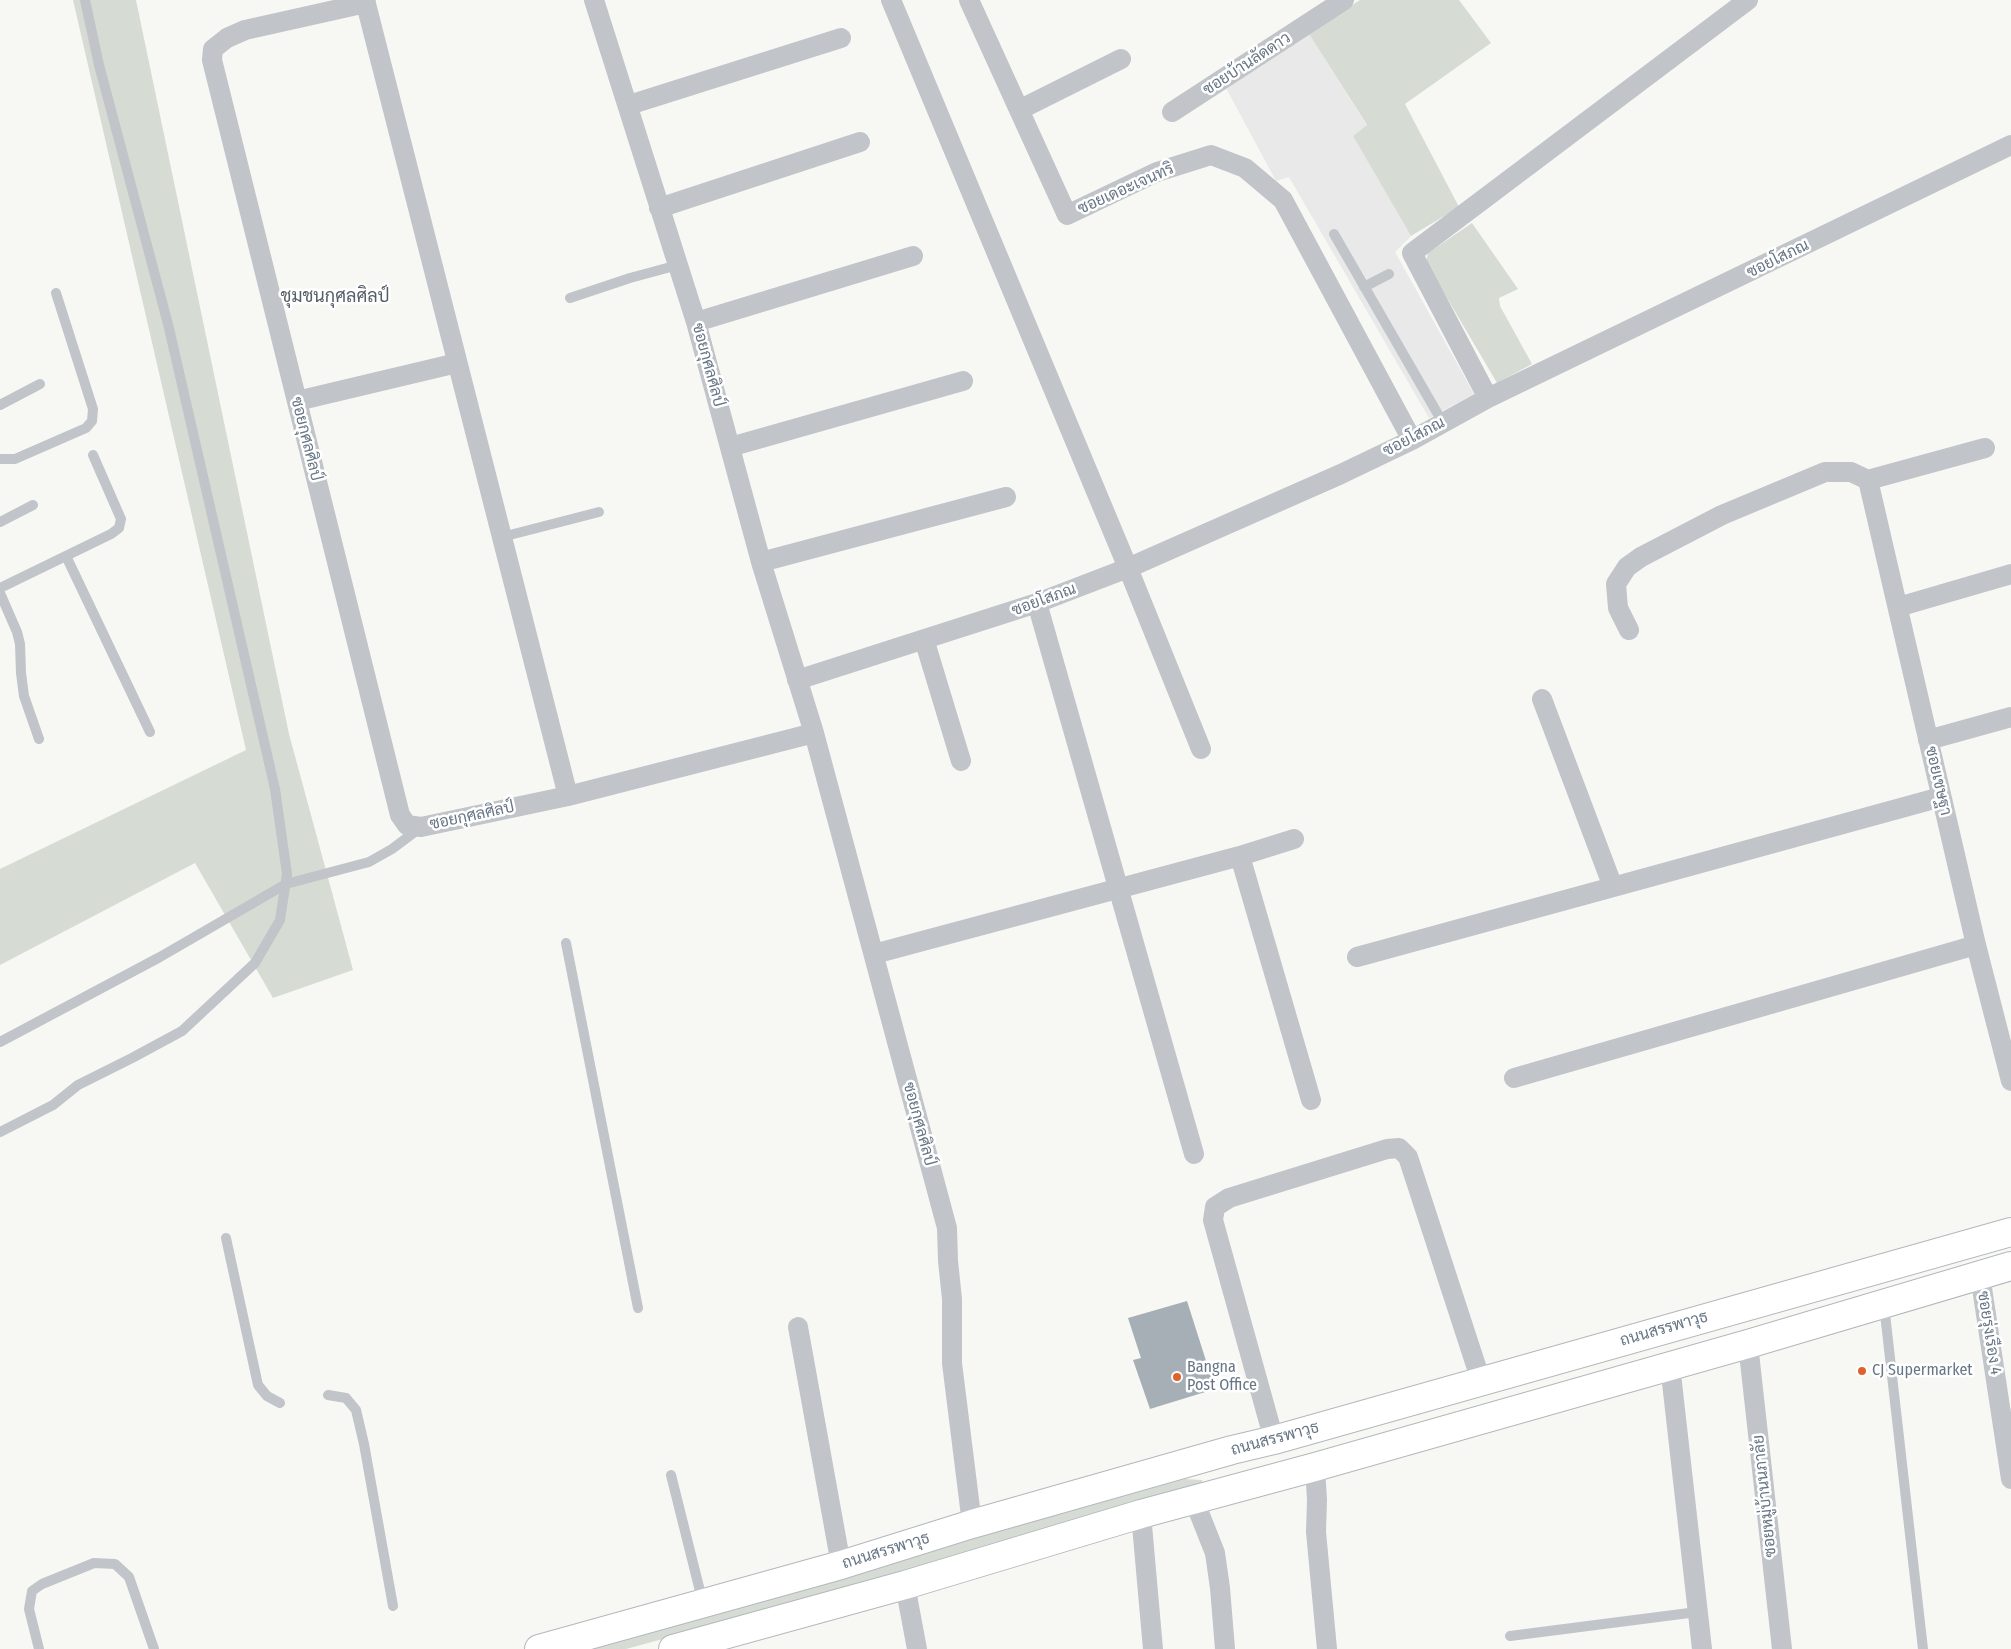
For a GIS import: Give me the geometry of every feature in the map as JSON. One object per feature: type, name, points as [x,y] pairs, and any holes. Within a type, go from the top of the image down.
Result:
[{"type":"main road","name":"ถนนสรรพาวุธ","points":[[539,1649],[841,1565],[972,1524],[1232,1450],[1274,1440],[2011,1232]]},
{"type":"main road","points":[[673,1649],[702,1645],[1141,1514],[1244,1487],[1748,1344],[2011,1266]]},
{"type":"main road","points":[[1232,1450],[1244,1487]]},
{"type":"street","name":"ซอยกุศลศิลป์","points":[[594,0],[629,105],[659,208],[696,322],[761,562],[814,733],[947,1228],[952,1299],[952,1363],[972,1524]]},
{"type":"street","points":[[891,0],[1128,568],[1201,749]]},
{"type":"street","name":"ซอยเดอะเจนทริ","points":[[969,0],[1067,215],[1156,172],[1211,155],[1245,168],[1283,200],[1412,440]]},
{"type":"street","name":"ซอยบ้านลัดดาว","points":[[1172,112],[1318,7],[1344,0]]},
{"type":"street","points":[[1488,398],[1412,253],[1748,0]]},
{"type":"street","name":"ซอยกุศลศิลป์","points":[[568,796],[365,2],[244,30],[228,38],[213,49],[212,60],[400,815],[407,825],[421,827],[568,796],[814,733]]},
{"type":"street","points":[[629,105],[840,38]]},
{"type":"street","points":[[1019,110],[1121,58]]},
{"type":"street","points":[[659,208],[860,142]]},
{"type":"street","name":"ซอยโสภณ","points":[[797,680],[1037,603],[1128,568],[1342,474],[1412,440],[1488,398],[2011,145]]},
{"type":"street","points":[[696,322],[913,256]]},
{"type":"street","points":[[297,401],[457,363]]},
{"type":"street","points":[[730,447],[964,381]]},
{"type":"street","points":[[1629,630],[1618,608],[1616,584],[1626,566],[1722,514],[1825,472],[1851,472],[1868,480],[1986,448]]},
{"type":"street","name":"ซอยเชษฐา","points":[[1868,480],[1976,946],[2011,1081]]},
{"type":"street","points":[[761,562],[1006,497]]},
{"type":"street","points":[[1898,607],[2011,574]]},
{"type":"street","points":[[1037,603],[1194,1154]]},
{"type":"street","points":[[924,639],[961,761]]},
{"type":"street","points":[[1542,699],[1613,887]]},
{"type":"street","points":[[1928,740],[2011,716]]},
{"type":"street","points":[[1356,958],[1941,797]]},
{"type":"street","points":[[874,954],[1120,889],[1294,839]]},
{"type":"street","points":[[1240,856],[1311,1100]]},
{"type":"street","points":[[1514,1078],[1976,946]]},
{"type":"street","points":[[1274,1440],[1213,1220],[1215,1208],[1229,1198],[1386,1149],[1399,1148],[1408,1157],[1481,1381]]},
{"type":"street","name":"ซอยรุ่งเรือง 4","points":[[1980,1275],[2011,1479]]},
{"type":"street","points":[[798,1327],[841,1565]]},
{"type":"street","name":"ซอยหมู่บ้านนภาลัย","points":[[1748,1344],[1782,1649]]},
{"type":"street","points":[[1670,1365],[1702,1649]]},
{"type":"street","points":[[1315,1467],[1316,1532],[1327,1649]]},
{"type":"street","points":[[1194,1500],[1215,1553],[1225,1649]]},
{"type":"street","points":[[1141,1514],[1153,1649]]},
{"type":"street","points":[[906,1585],[917,1649]]},
{"type":"lane","points":[[0,1132],[53,1105],[78,1085],[182,1031],[255,963],[280,920],[288,874],[275,789],[168,324],[99,65],[84,0]]},
{"type":"lane","points":[[1334,234],[1443,423]]},
{"type":"lane","points":[[570,298],[630,278],[678,265]]},
{"type":"lane","points":[[1364,287],[1388,274]]},
{"type":"lane","points":[[0,459],[16,459],[86,428],[92,421],[93,409],[56,293]]},
{"type":"lane","points":[[0,405],[40,384]]},
{"type":"lane","points":[[0,588],[112,534],[119,528],[121,519],[93,455]]},
{"type":"lane","points":[[0,522],[33,505]]},
{"type":"lane","points":[[502,537],[599,512]]},
{"type":"lane","points":[[66,556],[150,732]]},
{"type":"lane","points":[[0,593],[17,632],[20,644],[24,696],[39,739]]},
{"type":"lane","points":[[0,1042],[160,957],[286,884],[369,862],[392,849],[421,827]]},
{"type":"lane","points":[[566,943],[638,1308]]},
{"type":"lane","points":[[226,1238],[258,1385],[267,1396],[280,1403]]},
{"type":"lane","points":[[1884,1304],[1923,1649]]},
{"type":"lane","points":[[328,1395],[346,1398],[356,1410],[364,1444],[393,1606]]},
{"type":"lane","points":[[671,1475],[703,1604]]},
{"type":"lane","points":[[39,1649],[29,1609],[32,1591],[42,1584],[94,1564],[115,1564],[129,1576],[154,1649]]},
{"type":"lane","points":[[1510,1636],[1698,1612]]},
{"type":"shaded area","points":[[73,0],[136,0],[289,734],[353,970],[273,998],[195,863],[0,965],[0,869],[246,750]]},
{"type":"shaded area","points":[[1360,0],[1459,0],[1491,43],[1405,104],[1459,207],[1411,236],[1353,136],[1367,125],[1309,34]]},
{"type":"shaded area","points":[[1309,34],[1367,126],[1353,136],[1411,236],[1395,252],[1474,394],[1429,418],[1289,177],[1276,181],[1226,88]]},
{"type":"shaded area","points":[[1472,223],[1518,289],[1499,298],[1500,306],[1532,364],[1497,383],[1426,262],[1428,253]]},
{"type":"shaded area","points":[[1185,1479],[1202,1480],[1202,1483],[1190,1491],[906,1573],[626,1649],[579,1649]]},
{"type":"building","points":[[1187,1301],[1215,1389],[1150,1409],[1133,1360],[1141,1358],[1128,1318]]},
{"type":"place","name":"CJ Supermarket","points":[[1862,1371]]},
{"type":"place","name":"Bangna Post Office","points":[[1177,1377]]},
{"type":"district","name":"ชุมชนกุศลศิลป์","points":[[335,297]]}]
